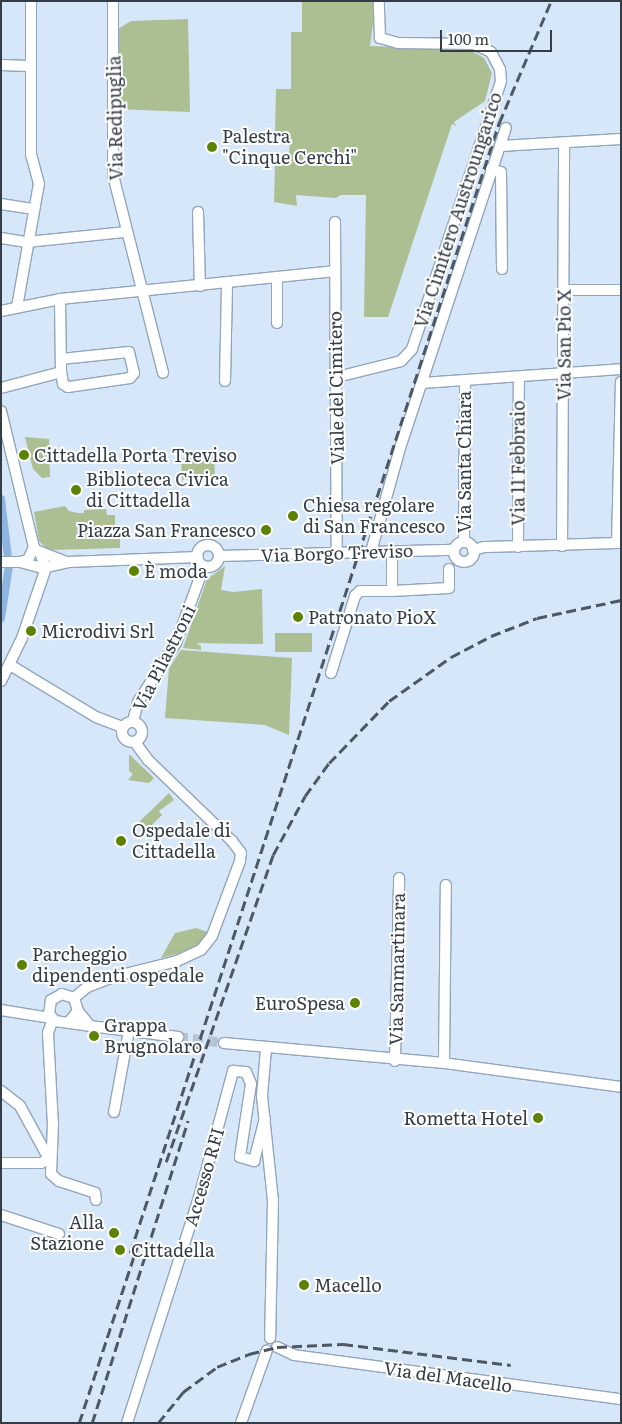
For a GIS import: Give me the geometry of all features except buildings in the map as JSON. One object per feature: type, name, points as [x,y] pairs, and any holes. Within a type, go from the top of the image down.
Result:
[{"type":"street","points":[[17,307],[39,184],[31,155],[29,66],[31,1]]},
{"type":"street","name":"Via Redipuglia","points":[[113,1],[113,175],[163,373]]},
{"type":"street","name":"Via Cimitero Austroungarico","points":[[337,377],[401,361],[412,350],[501,80],[500,69],[491,52],[474,44],[398,43],[380,38],[379,1]]},
{"type":"street","points":[[1,65],[29,66]]},
{"type":"street","points":[[371,552],[422,383],[506,128]]},
{"type":"street","points":[[500,146],[564,144],[621,139]]},
{"type":"street","name":"Via San Pio X","points":[[562,546],[564,144]]},
{"type":"street","points":[[491,169],[501,172],[502,269]]},
{"type":"street","points":[[1,204],[34,209]]},
{"type":"street","points":[[198,212],[200,286]]},
{"type":"street","name":"Viale del Cimitero","points":[[335,222],[337,554]]},
{"type":"street","points":[[1,238],[28,242],[126,232]]},
{"type":"street","points":[[1,311],[60,299],[334,271]]},
{"type":"street","points":[[277,277],[277,323]]},
{"type":"street","points":[[225,382],[227,283]]},
{"type":"street","points":[[564,290],[621,290]]},
{"type":"street","points":[[60,299],[61,372],[63,384],[68,387],[130,378],[134,373],[132,356],[125,352],[61,360]]},
{"type":"street","points":[[422,383],[519,379],[621,369]]},
{"type":"street","points":[[1,388],[61,372]]},
{"type":"street","name":"Via 11 Febbraio","points":[[518,547],[519,379]]},
{"type":"street","name":"Via Santa Chiara","points":[[464,542],[465,382]]},
{"type":"street","points":[[619,543],[621,382]]},
{"type":"street","points":[[1,411],[37,550],[46,568],[10,665],[1,681]]},
{"type":"street","points":[[454,550],[464,542],[473,550]]},
{"type":"street","name":"Via Borgo Treviso","points":[[1,562],[19,562],[46,568],[67,562],[201,561],[200,549],[208,545],[216,548],[219,556],[454,550],[456,558],[463,562],[471,559],[473,550],[619,543]]},
{"type":"street","points":[[19,562],[28,560],[37,550]]},
{"type":"street","name":"Via Borgo Treviso","points":[[37,550],[67,562]]},
{"type":"street","points":[[392,552],[392,591]]},
{"type":"street","points":[[201,561],[212,566],[219,556]]},
{"type":"street","name":"Via Pilastroni","points":[[133,721],[138,702],[176,642],[201,561]]},
{"type":"street","points":[[331,672],[355,596],[360,591],[450,588],[449,569]]},
{"type":"street","points":[[10,665],[96,717],[122,727],[133,721],[141,726],[142,732],[135,742]]},
{"type":"street","points":[[74,998],[87,987],[120,974],[177,961],[201,950],[212,936],[240,861],[241,853],[232,841],[148,760],[135,742],[124,739],[122,727]]},
{"type":"street","name":"Via Sanmartinara","points":[[395,1061],[399,878]]},
{"type":"street","points":[[444,1064],[446,885]]},
{"type":"street","points":[[31,1015],[49,1004],[57,995],[66,994],[74,998],[78,1011],[90,1026]]},
{"type":"street","points":[[49,1004],[52,1018],[48,1033],[53,1124],[49,1159],[51,1174],[58,1181],[95,1193],[96,1200]]},
{"type":"street","points":[[1,1010],[90,1026],[178,1037]]},
{"type":"street","points":[[69,1022],[78,1011]]},
{"type":"street","points":[[114,1112],[130,1030]]},
{"type":"street","name":"Via Sanmartinara","points":[[224,1044],[444,1064],[621,1087]]},
{"type":"street","points":[[241,1423],[276,1340],[270,1338],[273,1200],[262,1096],[266,1049]]},
{"type":"street","name":"Accesso RFI","points":[[127,1423],[207,1174],[230,1076],[237,1070],[246,1072],[250,1084],[240,1157],[254,1160],[265,1118]]},
{"type":"street","points":[[1,1091],[20,1106],[49,1159]]},
{"type":"street","points":[[1,1163],[41,1163],[49,1159]]},
{"type":"street","points":[[1,1215],[59,1234]]},
{"type":"street","name":"Via del Macello","points":[[272,1348],[294,1355],[621,1400]]},
{"type":"green space","points":[[302,1],[376,1],[370,46],[470,50],[484,58],[492,73],[485,101],[454,122],[456,126],[452,124],[388,317],[364,317],[366,195],[341,195],[336,198],[296,195],[297,206],[274,202],[275,163],[289,162],[290,133],[275,133],[276,89],[291,89],[291,32],[302,32]]},
{"type":"green space","points":[[188,19],[190,112],[117,109],[118,29],[131,21]]},
{"type":"green space","points":[[25,437],[49,439],[50,477],[42,478],[33,469]]},
{"type":"green space","points":[[214,457],[215,478],[182,480],[181,459]]},
{"type":"green space","points":[[65,506],[69,511],[78,513],[84,513],[84,510],[106,509],[107,515],[115,515],[115,527],[120,527],[120,548],[49,550],[39,541],[34,512]]},
{"type":"green space","points":[[225,566],[221,590],[233,592],[262,589],[263,644],[196,643],[201,646],[201,650],[183,648],[207,579]]},
{"type":"green space","points":[[275,633],[312,633],[312,652],[275,652]]},
{"type":"green space","points":[[181,650],[292,658],[289,735],[265,725],[165,718],[169,668]]},
{"type":"green space","points":[[129,754],[154,778],[149,783],[128,780],[133,774],[129,771]]},
{"type":"green space","points":[[169,793],[174,800],[159,811],[162,815],[146,831],[139,826],[139,822]]},
{"type":"green space","points":[[196,928],[208,932],[200,943],[186,952],[161,958],[175,933]]},
{"type":"waterway","points":[[1,499],[9,566],[1,618]]},
{"type":"tunnel","points":[[178,1037],[224,1043]]},
{"type":"railway","points":[[130,1253],[499,123],[551,1]]},
{"type":"railway","points":[[166,1162],[273,855],[305,796],[329,763],[389,701],[451,657],[491,636],[537,618],[621,600]]},
{"type":"railway","points":[[92,1423],[188,1121]]},
{"type":"railway","points":[[79,1423],[137,1247]]},
{"type":"railway","points":[[158,1423],[183,1392],[217,1367],[249,1354],[277,1347],[343,1344],[511,1365]]},
{"type":"place","name":"Palestra \"Cinque Cerchi\"","points":[[212,147]]},
{"type":"place","name":"Cittadella Porta Treviso","points":[[24,455]]},
{"type":"place","name":"Biblioteca Civica di Cittadella","points":[[76,490]]},
{"type":"place","name":"Chiesa regolare di San Francesco","points":[[293,516]]},
{"type":"place","name":"Piazza San Francesco","points":[[266,530]]},
{"type":"place","name":"È moda","points":[[134,571]]},
{"type":"place","name":"Patronato PioX","points":[[298,617]]},
{"type":"place","name":"Microdivi Srl","points":[[31,631]]},
{"type":"place","name":"Ospedale di Cittadella","points":[[121,841]]},
{"type":"place","name":"Parcheggio dipendenti ospedale","points":[[22,965]]},
{"type":"place","name":"EuroSpesa","points":[[355,1003]]},
{"type":"place","name":"Grappa Brugnolaro","points":[[94,1036]]},
{"type":"place","name":"Rometta Hotel","points":[[538,1118]]},
{"type":"place","name":"Alla Stazione","points":[[114,1233]]},
{"type":"place","name":"Cittadella","points":[[120,1250]]},
{"type":"place","name":"Macello","points":[[304,1285]]}]
